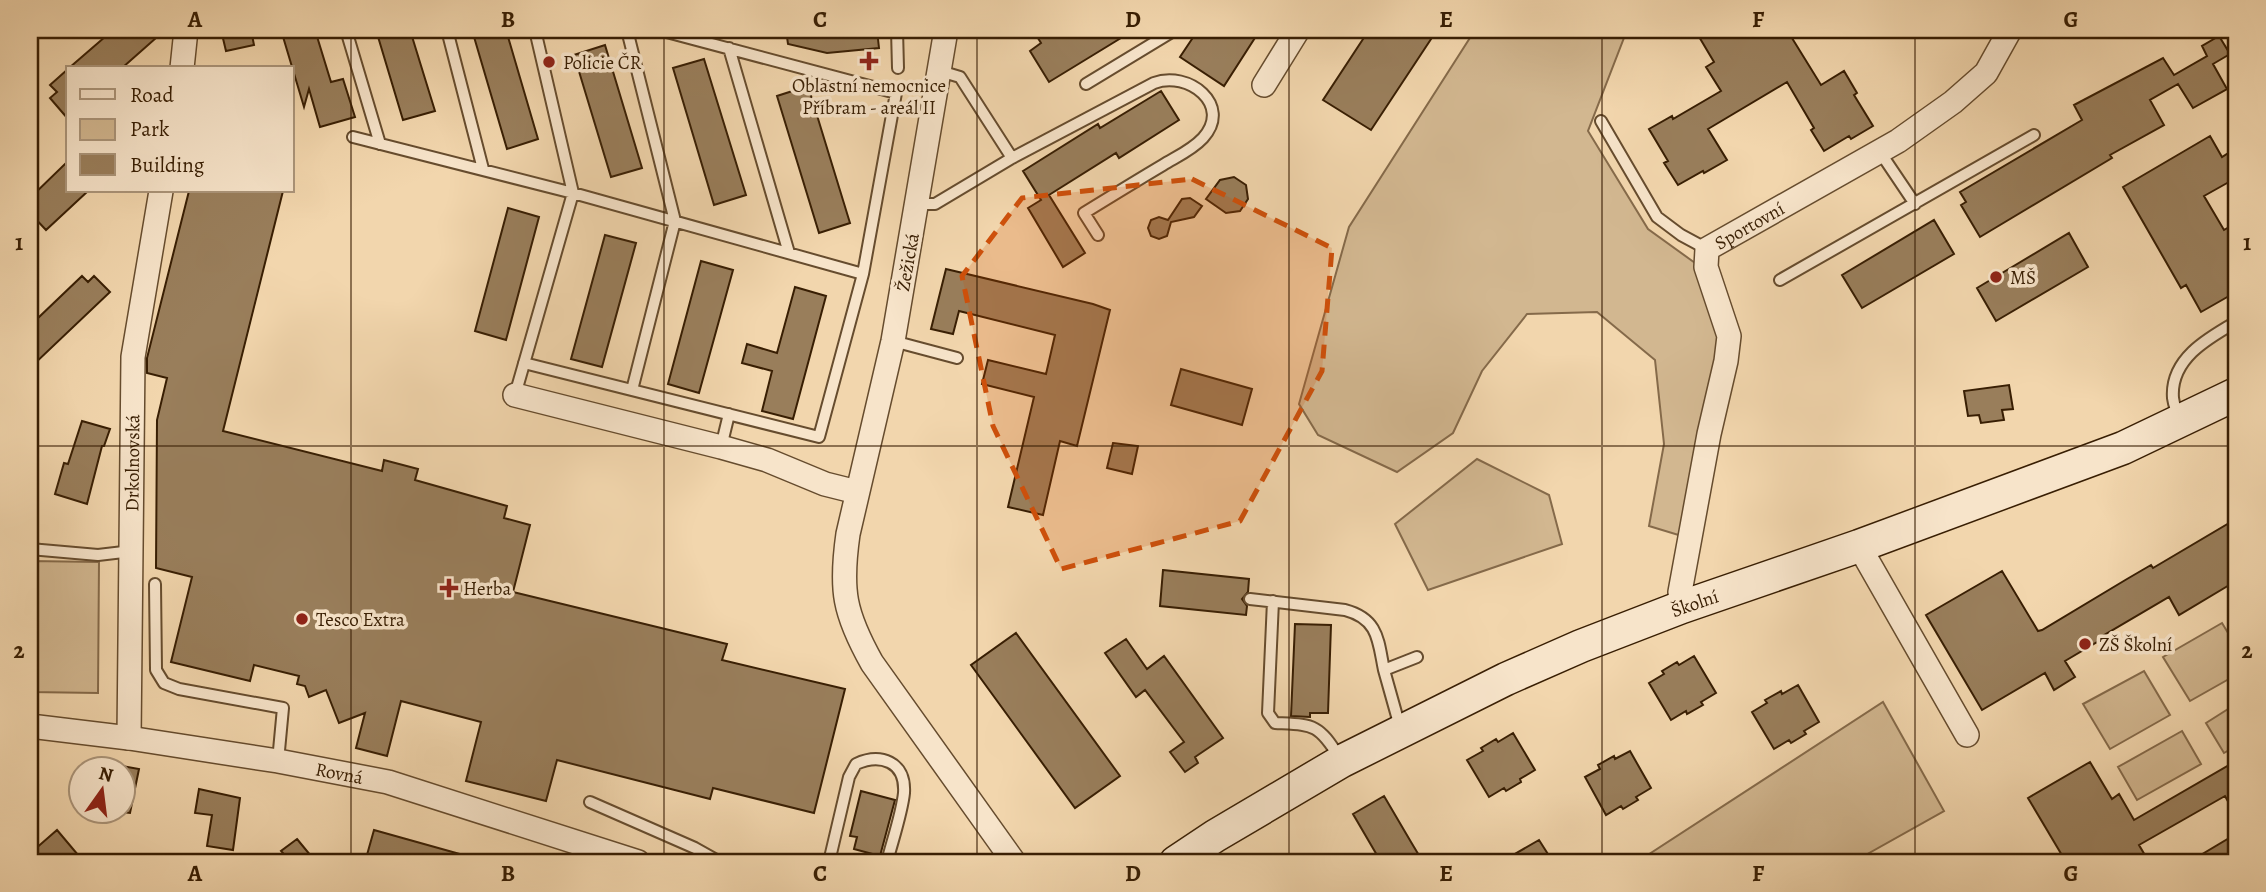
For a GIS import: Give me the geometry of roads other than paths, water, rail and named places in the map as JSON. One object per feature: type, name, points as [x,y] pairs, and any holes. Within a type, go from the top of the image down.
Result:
[{"type":"street","points":[[182,66],[186,30]]},
{"type":"street","name":"Žežická","points":[[946,30],[893,341],[857,492],[843,566],[845,596],[854,631],[877,672],[1014,862]]},
{"type":"street","points":[[1264,85],[1298,30]]},
{"type":"street","name":"Sportovní","points":[[1682,607],[1680,592],[1729,336],[1706,267],[1707,249],[1880,152],[1953,102],[1986,73],[2010,30]]},
{"type":"street","name":"Drkolnovská","points":[[129,738],[133,357],[161,192]]},
{"type":"street","name":"Školní","points":[[1176,862],[1342,761],[1506,679],[1581,646],[1682,607],[1773,577],[2123,447],[2236,394]]},
{"type":"street","points":[[515,395],[767,460],[825,484],[857,492]]},
{"type":"street","points":[[1847,550],[1967,735]]},
{"type":"street","name":"Rovná","points":[[30,726],[278,761],[388,782],[638,862]]},
{"type":"lane","points":[[346,30],[380,144]]},
{"type":"lane","points":[[447,30],[483,169]]},
{"type":"lane","points":[[515,395],[573,193],[535,30]]},
{"type":"lane","points":[[627,30],[675,221],[632,390]]},
{"type":"lane","points":[[524,363],[819,437],[863,274],[896,93],[659,30]]},
{"type":"lane","points":[[708,30],[710,43]]},
{"type":"lane","points":[[897,30],[898,68]]},
{"type":"lane","points":[[1086,84],[1175,30]]},
{"type":"lane","points":[[729,48],[789,253]]},
{"type":"lane","points":[[940,71],[960,77],[1012,158]]},
{"type":"lane","points":[[917,204],[935,204],[1088,116],[1163,79],[1172,78],[1186,82],[1205,95],[1211,105],[1209,129],[1193,146],[1084,213],[1098,235]]},
{"type":"lane","points":[[1601,121],[1657,217],[1681,235],[1707,249]]},
{"type":"lane","points":[[1780,280],[2034,135]]},
{"type":"lane","points":[[353,137],[573,193],[863,274]]},
{"type":"lane","points":[[1880,152],[1915,204]]},
{"type":"lane","points":[[2180,422],[2173,401],[2173,390],[2179,371],[2189,354],[2204,340],[2236,322]]},
{"type":"lane","points":[[893,341],[957,358]]},
{"type":"lane","points":[[721,447],[729,414]]},
{"type":"lane","points":[[30,549],[98,555],[132,551]]},
{"type":"lane","points":[[155,584],[156,670],[164,683],[179,689],[283,708],[278,761]]},
{"type":"lane","points":[[1250,599],[1345,610],[1367,619],[1373,627],[1401,730]]},
{"type":"lane","points":[[1273,601],[1268,713],[1275,723],[1309,725],[1327,738],[1342,761]]},
{"type":"lane","points":[[1384,670],[1418,657]]},
{"type":"lane","points":[[829,862],[849,777],[856,764],[868,758],[881,758],[894,764],[902,778],[904,792],[887,862]]},
{"type":"lane","points":[[590,802],[695,848],[720,862]]},
{"type":"place","name":"Oblastní nemocnice Příbram - areál II","points":[[869,61]]},
{"type":"place","name":"Policie ČR","points":[[549,62]]},
{"type":"place","name":"MŠ","points":[[1996,277]]},
{"type":"place","name":"Herba","points":[[449,588]]},
{"type":"place","name":"Tesco Extra","points":[[302,619]]},
{"type":"place","name":"ZŠ Školní","points":[[2085,644]]}]
